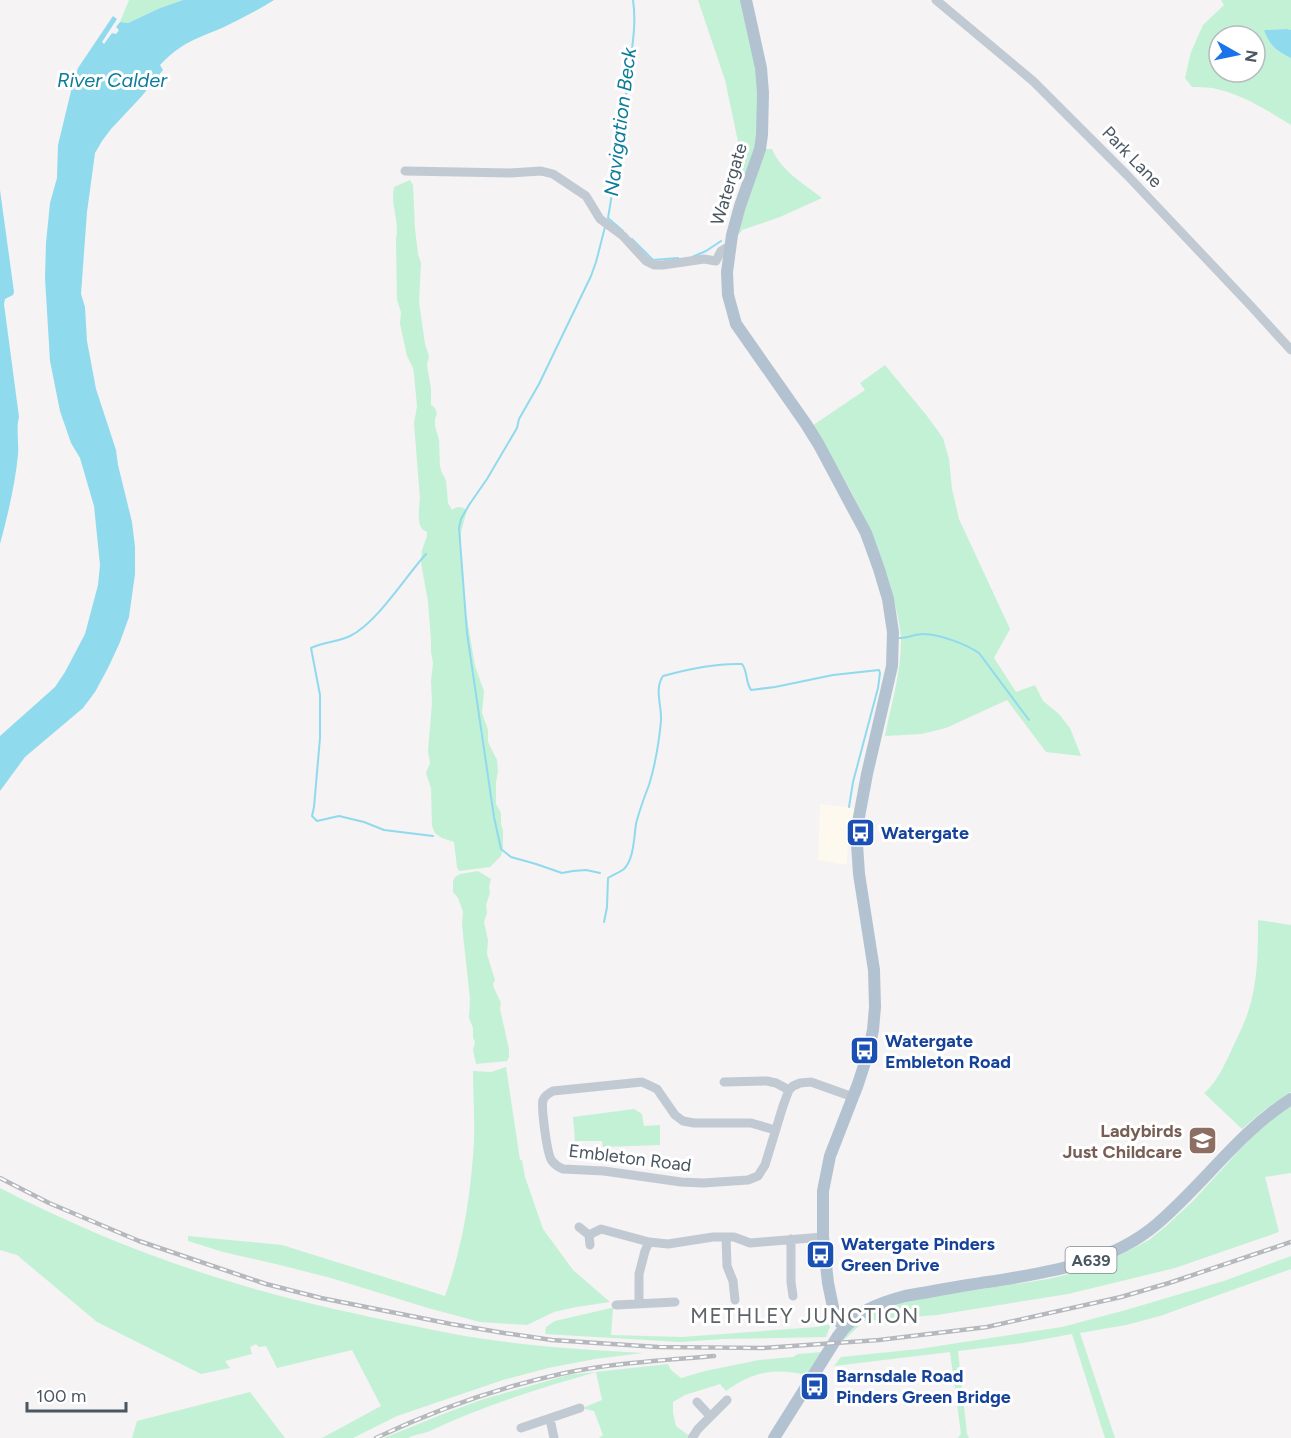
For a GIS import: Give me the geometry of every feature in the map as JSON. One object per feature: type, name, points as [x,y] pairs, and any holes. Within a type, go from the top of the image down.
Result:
[{"type":"main road","name":"Watergate","points":[[746,0],[761,68],[762,135],[760,149],[740,206],[731,245],[727,272],[728,295],[736,324],[806,424],[866,533],[888,599],[893,647],[892,666],[859,817],[857,844],[859,874],[874,970],[873,1030],[853,1097],[830,1156],[822,1204],[824,1260],[833,1309],[837,1320],[844,1327]]},
{"type":"main road","name":"A639","points":[[774,1438],[844,1327],[861,1312],[885,1301],[905,1296],[1073,1267],[1132,1242],[1188,1196],[1248,1132],[1291,1099]]},
{"type":"street","name":"Park Lane","points":[[936,0],[1033,81],[1127,175],[1291,350]]},
{"type":"street","points":[[405,171],[510,173],[541,171],[553,174],[586,196],[600,219],[623,236],[646,261],[654,265],[663,265],[705,259],[716,261]]},
{"type":"street","points":[[727,272],[719,268],[716,261],[721,250],[731,245]]},
{"type":"street","points":[[724,1082],[767,1081],[789,1090],[800,1083],[811,1082],[853,1097]]},
{"type":"street","name":"Embleton Road","points":[[775,1130],[751,1124],[683,1121],[675,1115],[657,1089],[642,1082],[553,1090],[545,1097],[542,1107],[549,1156],[559,1167],[681,1182],[748,1180],[758,1176],[765,1165],[789,1090]]},
{"type":"street","points":[[579,1227],[589,1240],[601,1229],[649,1242],[668,1244],[712,1237],[734,1237],[750,1243],[823,1237]]},
{"type":"street","points":[[726,1237],[728,1266],[733,1281],[735,1300]]},
{"type":"street","points":[[791,1239],[793,1296]]},
{"type":"street","points":[[639,1304],[639,1274],[649,1242]]},
{"type":"street","points":[[616,1305],[675,1302]]},
{"type":"street","points":[[692,1438],[727,1400]]},
{"type":"street","points":[[697,1402],[710,1416]]},
{"type":"street","points":[[521,1428],[580,1408]]},
{"type":"street","points":[[550,1419],[554,1438]]},
{"type":"shaded area","points":[[820,804],[854,808],[852,828],[848,828],[847,865],[818,860]]},
{"type":"green space","points":[[129,0],[183,0],[128,23],[120,22]]},
{"type":"green space","points":[[698,0],[741,0],[756,58],[758,134],[744,183],[741,182],[740,151],[725,80]]},
{"type":"green space","points":[[1221,0],[1291,0],[1291,30],[1267,30],[1267,24],[1207,24],[1207,84],[1267,84],[1267,37],[1274,48],[1291,58],[1291,125],[1233,94],[1212,88],[1192,87],[1185,78],[1191,52],[1203,25],[1224,5]]},
{"type":"green space","points":[[764,149],[772,149],[787,170],[822,198],[780,217],[742,230],[736,238]]},
{"type":"green space","points":[[410,180],[413,185],[415,229],[421,263],[419,302],[429,356],[427,365],[431,405],[437,413],[435,426],[439,440],[440,466],[446,480],[448,503],[452,510],[459,507],[467,510],[461,532],[466,613],[475,666],[484,691],[482,713],[488,730],[488,742],[497,760],[496,804],[501,813],[503,831],[501,856],[490,867],[459,871],[454,842],[435,833],[432,826],[431,788],[426,773],[430,763],[428,751],[433,663],[428,601],[421,563],[427,532],[421,528],[419,520],[420,499],[414,423],[417,406],[413,368],[407,356],[400,324],[401,312],[397,300],[397,226],[393,200],[394,187]]},
{"type":"green space","points":[[885,365],[943,438],[949,459],[952,489],[959,519],[1010,629],[994,658],[1016,692],[1035,685],[1043,701],[1059,714],[1070,728],[1081,756],[1046,752],[1007,700],[946,728],[921,734],[885,736],[901,653],[900,631],[894,600],[888,576],[871,531],[812,426],[865,390],[860,383]]},
{"type":"green space","points":[[478,871],[491,879],[484,922],[488,940],[487,954],[495,980],[494,988],[501,1003],[500,1009],[509,1057],[507,1061],[476,1064],[473,1050],[475,1042],[473,1028],[469,1018],[470,999],[462,925],[463,912],[453,892],[453,881],[460,874]]},
{"type":"green space","points":[[1258,920],[1291,925],[1291,1092],[1242,1129],[1204,1093],[1223,1068],[1248,1012],[1256,978]]},
{"type":"green space","points":[[506,1067],[520,1160],[522,1160],[525,1177],[543,1229],[573,1270],[610,1302],[554,1312],[527,1325],[480,1322],[331,1278],[223,1252],[188,1241],[188,1236],[282,1245],[445,1296],[461,1239],[471,1181],[474,1132],[473,1071],[491,1072]]},
{"type":"green space","points":[[1291,1106],[1291,1173],[1265,1177],[1279,1232],[1175,1268],[1068,1294],[937,1315],[864,1321],[841,1341],[862,1319],[904,1301],[1074,1273],[1103,1264],[1149,1240],[1193,1201],[1256,1132]]},
{"type":"green space","points":[[634,1109],[642,1114],[644,1126],[660,1125],[660,1145],[603,1147],[602,1141],[575,1141],[573,1117]]},
{"type":"green space","points":[[0,1188],[63,1219],[161,1259],[228,1281],[315,1305],[481,1338],[541,1346],[643,1353],[548,1368],[503,1380],[397,1416],[353,1438],[322,1438],[381,1406],[352,1350],[277,1368],[266,1346],[259,1347],[256,1344],[250,1347],[252,1354],[225,1361],[230,1368],[201,1374],[97,1322],[17,1255],[0,1250]]},
{"type":"green space","points":[[1291,1256],[1291,1269],[1160,1316],[1080,1333],[1115,1438],[1105,1438],[1072,1334],[958,1351],[969,1438],[958,1438],[961,1434],[950,1352],[834,1366],[841,1357],[919,1349],[1062,1327],[1224,1281]]},
{"type":"green space","points":[[613,1308],[611,1335],[682,1337],[831,1324],[826,1337],[680,1342],[545,1334],[546,1327],[555,1321]]},
{"type":"green space","points":[[822,1352],[807,1375],[774,1372],[755,1375],[726,1391],[720,1384],[685,1395],[673,1402],[676,1426],[688,1435],[687,1438],[599,1438],[603,1435],[594,1411],[585,1409],[602,1400],[596,1372],[512,1398],[408,1438],[384,1438],[484,1399],[568,1375],[668,1364],[671,1370],[681,1378],[759,1360]]},
{"type":"green space","points":[[250,1392],[285,1438],[132,1438],[137,1421]]},
{"type":"water","name":"River Calder","points":[[183,0],[274,0],[175,51],[160,65],[163,70],[111,129],[95,153],[87,212],[81,294],[85,307],[87,341],[96,389],[116,450],[132,522],[135,574],[129,617],[120,642],[95,692],[83,708],[25,757],[0,791],[0,736],[55,687],[65,672],[85,634],[98,585],[100,565],[94,506],[80,458],[71,443],[60,411],[50,361],[45,278],[46,243],[50,203],[57,178],[58,145],[78,68],[113,16],[117,19],[102,42],[104,44],[112,33],[116,34],[119,30],[116,27],[120,22],[128,23]]},
{"type":"water","points":[[1267,30],[1291,30],[1291,58],[1274,47],[1268,40]]},
{"type":"water","points":[[0,190],[14,292],[5,299],[4,304],[19,417],[15,477],[0,544]]},
{"type":"waterway","name":"Navigation Beck","points":[[623,231],[608,218],[633,40],[633,0]]},
{"type":"waterway","points":[[600,873],[586,870],[562,873],[511,857],[501,849],[494,817],[467,633],[459,528],[461,519],[517,428],[519,419],[539,384],[591,276],[605,227]]},
{"type":"waterway","name":"Navigation Beck","points":[[632,239],[653,260],[678,258]]},
{"type":"waterway","name":"Navigation Beck","points":[[692,257],[721,241]]},
{"type":"waterway","points":[[426,554],[380,610],[360,630],[345,638],[311,648],[320,695],[320,738],[312,816],[317,821],[339,816],[384,830],[433,836]]},
{"type":"waterway","points":[[899,638],[929,634],[960,643],[979,653],[1029,720]]},
{"type":"waterway","points":[[604,922],[608,878],[624,869],[630,860],[637,819],[653,770],[661,721],[659,686],[663,676],[702,667],[742,664],[751,690],[833,675],[879,670],[878,688],[853,782],[849,807]]},
{"type":"railway","points":[[0,1178],[49,1203],[139,1241],[266,1284],[321,1298],[504,1333],[552,1340],[658,1347],[763,1348],[879,1340],[987,1327],[1121,1297],[1291,1242]]},
{"type":"railway","points":[[376,1438],[468,1400],[565,1373],[640,1362],[714,1356]]},
{"type":"place","name":"Watergate","points":[[860,833]]},
{"type":"place","name":"Watergate Embleton Road","points":[[864,1051]]},
{"type":"place","name":"Ladybirds Just Childcare","points":[[1203,1141]]},
{"type":"place","name":"Watergate Pinders Green Drive","points":[[820,1254]]},
{"type":"place","name":"Barnsdale Road Pinders Green Bridge","points":[[815,1386]]},
{"type":"district","name":"METHLEY JUNCTION","points":[[805,1316]]}]
